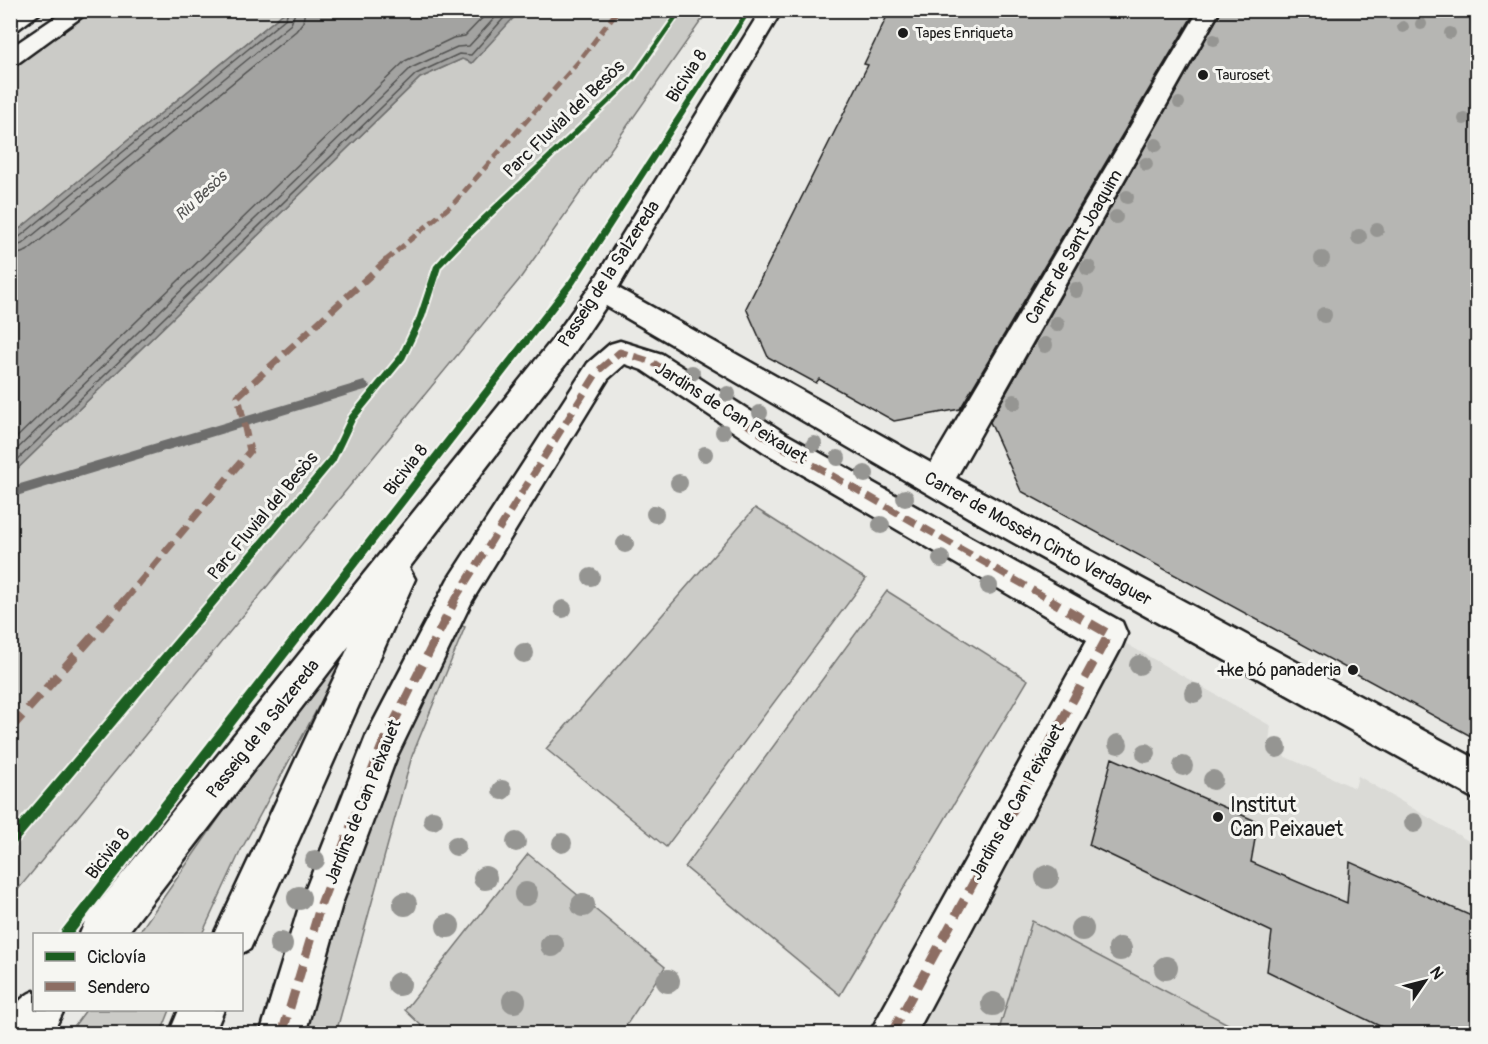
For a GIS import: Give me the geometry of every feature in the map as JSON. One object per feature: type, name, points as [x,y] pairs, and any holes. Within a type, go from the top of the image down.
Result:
[{"type":"main road","points":[[10,26],[34,10]]},
{"type":"main road","points":[[10,58],[81,10]]},
{"type":"main road","name":"Passeig de la Salzereda","points":[[102,933],[562,348],[602,291],[772,10]]},
{"type":"main road","name":"Carrer de Sant Joaquim","points":[[937,482],[1210,10]]},
{"type":"main road","name":"Carrer de Mossèn Cinto Verdaguer","points":[[602,291],[937,482],[1478,782]]},
{"type":"main road","name":"Jardins de Can Peixauet","points":[[282,1034],[321,904],[381,748],[460,590],[598,371],[620,352],[652,362],[775,443],[1109,633],[891,1034]]},
{"type":"main road","name":"Passeig de la Salzereda","points":[[235,933],[357,663],[424,523]]},
{"type":"main road","points":[[24,1034],[41,1011]]},
{"type":"main road","points":[[191,1034],[202,1011]]},
{"type":"shaded area","points":[[89,11],[286,11],[11,236],[11,65]]},
{"type":"shaded area","points":[[503,11],[708,11],[519,280],[11,898],[11,475],[420,78],[462,59],[517,13]]},
{"type":"shaded area","points":[[755,508],[866,579],[666,847],[546,749]]},
{"type":"shaded area","points":[[887,591],[1028,680],[840,995],[685,867]]},
{"type":"shaded area","points":[[446,620],[465,627],[412,756],[336,1033],[282,1034]]},
{"type":"shaded area","points":[[353,626],[359,631],[240,852],[202,933],[139,933]]},
{"type":"shaded area","name":"Institut Can Peixauet","points":[[1109,634],[1271,726],[1268,749],[1355,788],[1358,776],[1477,846],[1477,1033],[891,1034]]},
{"type":"shaded area","points":[[528,854],[665,967],[621,1033],[429,1033],[405,1010]]},
{"type":"shaded area","points":[[1032,921],[1245,1033],[998,1033]]},
{"type":"shaded area","points":[[85,1011],[170,1011],[161,1033],[69,1033]]},
{"type":"water","name":"Riu Besòs","points":[[286,11],[503,11],[518,13],[472,63],[462,59],[420,78],[11,475],[11,236]]},
{"type":"building","points":[[890,10],[1196,10],[960,409],[894,421],[819,379],[816,383],[768,357],[746,308],[868,65],[864,64]]},
{"type":"building","points":[[1222,10],[1478,10],[1478,740],[1021,491],[990,422]]},
{"type":"building","points":[[1112,758],[1258,822],[1251,862],[1347,903],[1350,862],[1478,919],[1478,1034],[1396,1034],[1267,971],[1272,932],[1089,845]]},
{"type":"waterway","points":[[10,493],[364,386]]},
{"type":"marked path","points":[[10,729],[151,572],[250,451],[238,396],[369,275],[454,203],[580,60],[618,10]]},
{"type":"marked path","points":[[282,1034],[321,904],[381,748],[460,590],[598,371],[620,352],[652,362],[775,443],[1109,634],[891,1034]]},
{"type":"cycle path","name":"Parc Fluvial del Besòs","points":[[10,842],[332,460],[352,418],[402,357],[421,317],[438,266],[462,240],[632,79],[681,10]]},
{"type":"cycle path","name":"Bicivia 8","points":[[67,933],[572,282],[749,10]]},
{"type":"place","name":"Tapes Enriqueta","points":[[903,33]]},
{"type":"place","name":"Tauroset","points":[[1203,75]]},
{"type":"place","name":"+ke bó panaderia","points":[[1353,670]]},
{"type":"place","name":"Institut Can Peixauet","points":[[1218,817]]}]
